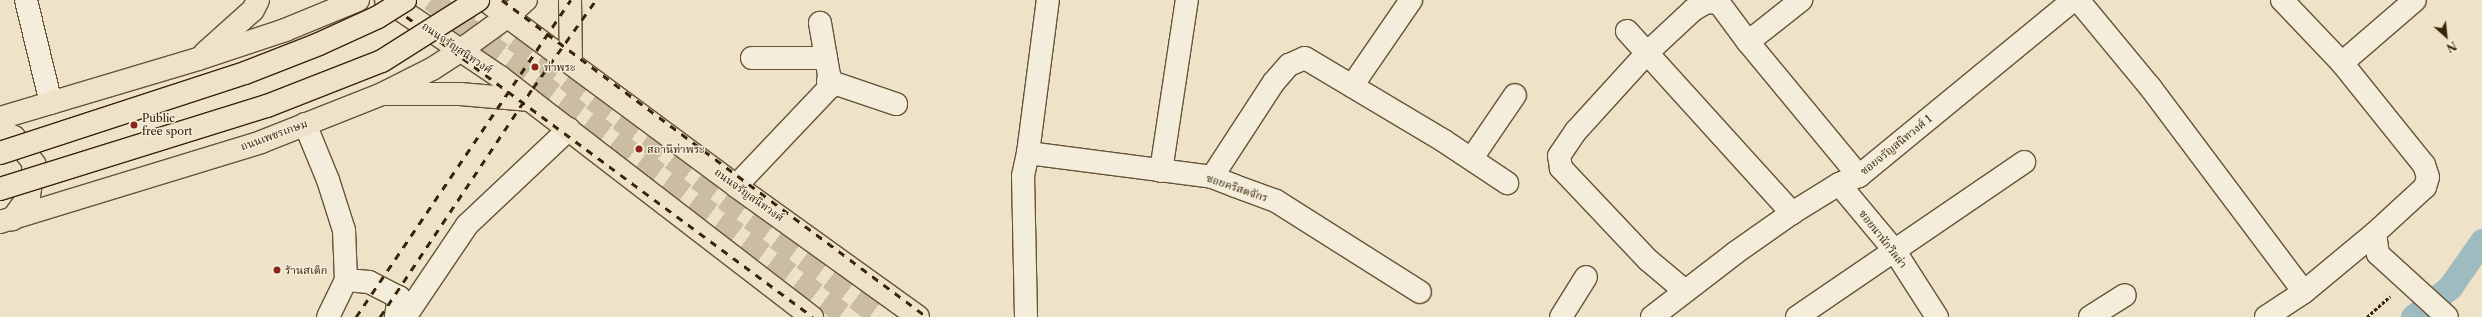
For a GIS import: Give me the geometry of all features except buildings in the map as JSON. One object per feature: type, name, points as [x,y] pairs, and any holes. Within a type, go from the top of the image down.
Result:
[{"type":"main road","points":[[198,59],[253,10],[258,0]]},
{"type":"main road","points":[[0,118],[198,59],[285,30],[358,0]]},
{"type":"main road","name":"ถนนจรัญสนิทวงศ์","points":[[386,0],[461,50],[570,129],[812,317]]},
{"type":"main road","points":[[0,153],[245,73],[319,44],[378,17],[405,0]]},
{"type":"main road","points":[[0,189],[267,106],[382,61],[478,0]]},
{"type":"main road","name":"ถนนจรัญสนิทวงศ์","points":[[486,0],[736,186],[918,317]]},
{"type":"main road","name":"ถนนเพชรเกษม","points":[[6,221],[254,144],[382,94],[432,69],[508,16],[526,0]]},
{"type":"main road","points":[[570,0],[571,62]]},
{"type":"main road","points":[[382,94],[460,94],[530,100]]},
{"type":"main road","points":[[0,130],[14,137],[34,164],[29,196],[6,221]]},
{"type":"street","points":[[26,0],[51,103]]},
{"type":"street","points":[[1026,317],[1023,176],[1028,153],[1048,0]]},
{"type":"street","points":[[1160,171],[1187,0]]},
{"type":"street","points":[[1352,86],[1412,0]]},
{"type":"street","points":[[1748,42],[1802,0]]},
{"type":"street","name":"ซอยจรัญสนิทวงศ์ 1","points":[[1652,317],[1792,213],[1839,184],[1859,176],[2073,0]]},
{"type":"street","points":[[2078,0],[2150,87],[2304,292]]},
{"type":"street","points":[[2266,317],[2304,292],[2376,233],[2425,187],[2428,177],[2424,165],[2342,63],[2282,0]]},
{"type":"street","points":[[2342,63],[2415,0]]},
{"type":"street","points":[[1686,291],[1648,260],[1561,168],[1559,162],[1562,148],[1648,52],[1693,10],[1707,2],[1719,3],[1748,42],[1859,176]]},
{"type":"street","points":[[736,186],[828,89],[826,58],[820,23]]},
{"type":"street","points":[[1627,31],[1648,52],[1792,213]]},
{"type":"street","points":[[752,58],[826,58]]},
{"type":"street","points":[[1212,177],[1274,82],[1289,65],[1305,58],[1472,158],[1507,183]]},
{"type":"street","points":[[828,81],[896,104]]},
{"type":"street","points":[[1472,158],[1515,95]]},
{"type":"street","points":[[305,124],[328,180],[344,230],[346,280],[328,317]]},
{"type":"street","points":[[405,317],[468,225],[570,129]]},
{"type":"street","name":"ซอยคริสตจักร","points":[[1028,153],[1212,177],[1276,201],[1420,292]]},
{"type":"street","points":[[1796,317],[2024,162]]},
{"type":"street","name":"ซอยนานักวิลล่า","points":[[1839,184],[1894,250],[1935,316]]},
{"type":"street","points":[[2376,233],[2378,254],[2446,315]]},
{"type":"street","points":[[1561,317],[1586,277]]},
{"type":"street","points":[[346,280],[369,282],[399,297],[396,317]]},
{"type":"street","points":[[2090,317],[2125,295]]},
{"type":"path","points":[[2367,317],[2412,286]]},
{"type":"waterway","points":[[2413,317],[2450,287],[2482,241]]},
{"type":"tunnel","points":[[431,0],[847,317]]},
{"type":"tunnel","points":[[461,0],[880,317]]},
{"type":"railway","points":[[384,0],[813,317]]},
{"type":"railway","points":[[502,0],[927,317]]},
{"type":"railway","points":[[356,317],[571,0]]},
{"type":"railway","points":[[380,317],[533,88],[596,0]]},
{"type":"place","name":"ท่าพระ","points":[[535,67]]},
{"type":"place","name":"Public free sport","points":[[134,125]]},
{"type":"place","name":"สถานีท่าพระ","points":[[639,149]]},
{"type":"place","name":"ร้านสเต็ก","points":[[277,270]]}]
